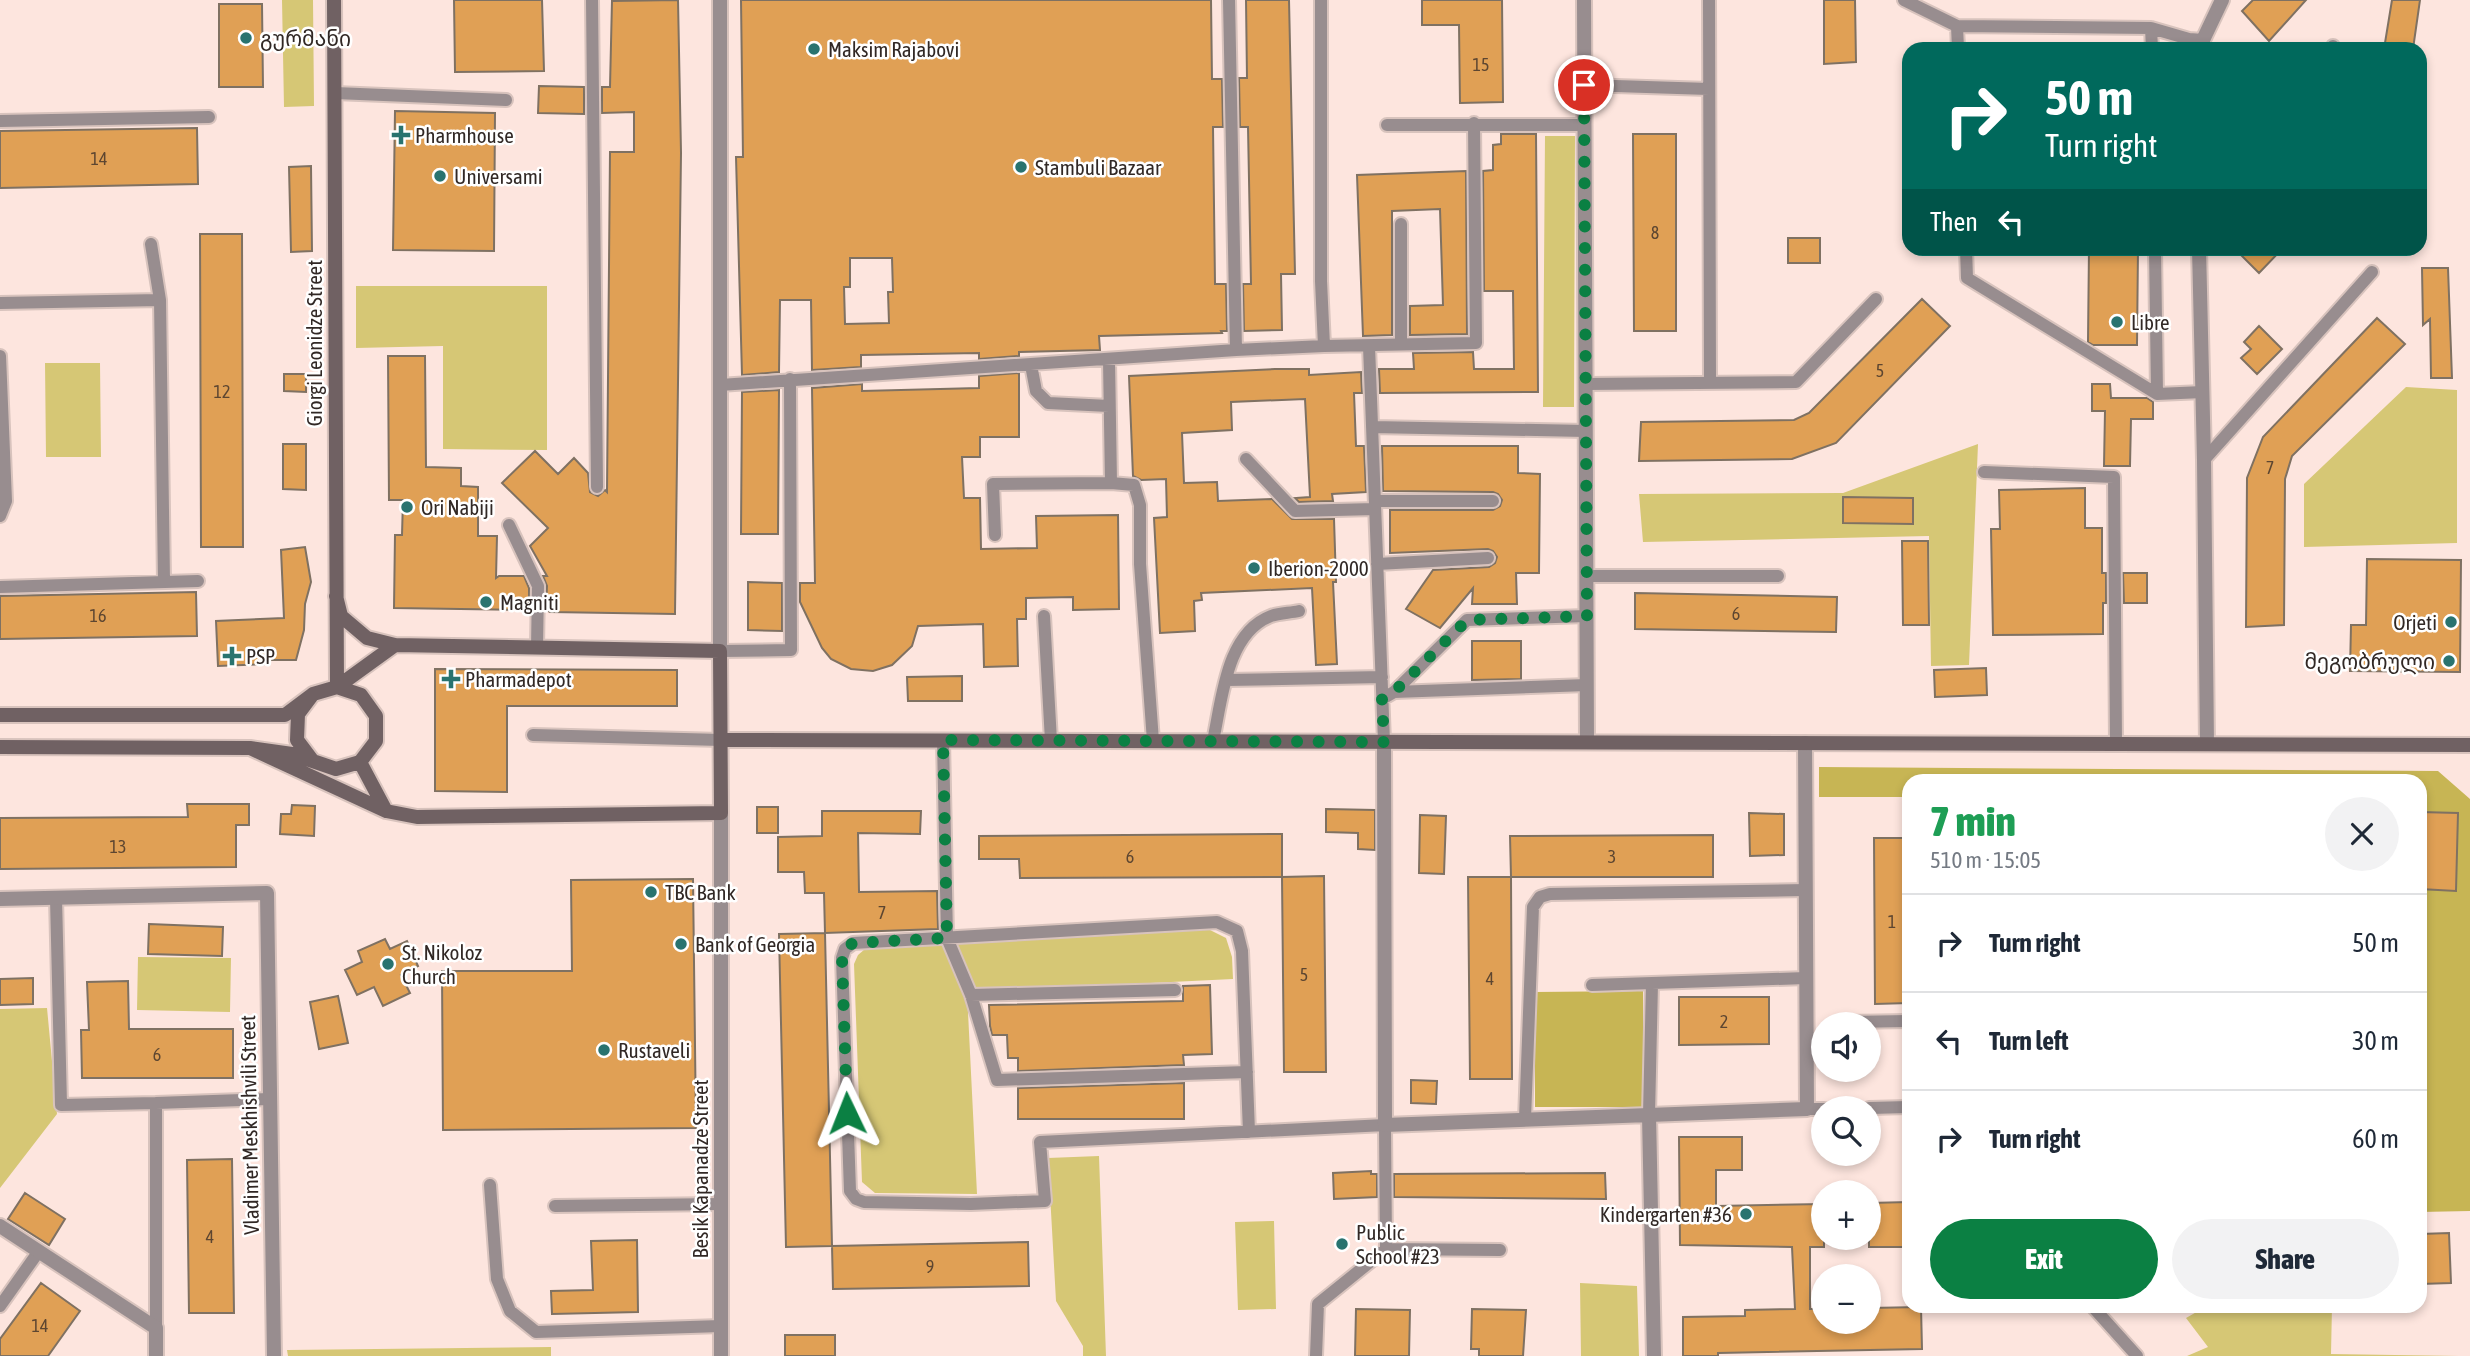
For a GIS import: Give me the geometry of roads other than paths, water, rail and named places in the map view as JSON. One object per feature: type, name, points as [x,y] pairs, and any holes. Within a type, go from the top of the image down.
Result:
[{"type":"street","name":"Giorgi Leonidze Street","points":[[334,0],[337,687]]},
{"type":"street","points":[[250,748],[386,811],[417,817],[721,813],[720,0]]},
{"type":"street","points":[[1584,0],[1587,743]]},
{"type":"street","points":[[2204,42],[2222,0]]},
{"type":"street","points":[[2199,256],[2207,744]]},
{"type":"street","points":[[336,596],[341,616],[358,631],[367,638],[395,645],[720,651]]},
{"type":"street","points":[[0,715],[285,715],[313,694],[337,687],[395,645]]},
{"type":"street","points":[[0,747],[250,748],[292,754],[336,769],[360,762],[376,741],[376,716],[361,695],[337,687]]},
{"type":"street","points":[[312,761],[297,740],[298,714],[313,694]]},
{"type":"street","points":[[721,740],[2470,745]]},
{"type":"street","points":[[1384,742],[1385,1125],[1807,1109],[1805,743]]},
{"type":"street","points":[[360,762],[386,811]]},
{"type":"street","name":"Besik Kapanadze Street","points":[[721,813],[721,1356]]},
{"type":"street","name":"Vladimer Meskhishvili Street","points":[[56,898],[267,893],[274,1356]]},
{"type":"street","points":[[0,900],[56,898]]},
{"type":"street","points":[[1649,1115],[1654,1356]]},
{"type":"street","points":[[0,1226],[156,1328],[156,1356]]},
{"type":"lane","points":[[592,0],[597,487]]},
{"type":"lane","points":[[1229,0],[1236,350]]},
{"type":"lane","points":[[1321,0],[1321,268],[1324,346]]},
{"type":"lane","points":[[1709,0],[1710,382]]},
{"type":"lane","points":[[1904,0],[1958,26],[2151,28],[2197,42]]},
{"type":"lane","points":[[1958,26],[1958,42]]},
{"type":"lane","points":[[2151,28],[2152,42]]},
{"type":"lane","points":[[1584,85],[1709,89]]},
{"type":"lane","points":[[335,93],[506,100]]},
{"type":"lane","points":[[0,121],[209,117]]},
{"type":"lane","points":[[720,385],[1236,350],[1476,343],[1474,123]]},
{"type":"lane","points":[[1387,125],[1584,125]]},
{"type":"lane","points":[[1401,224],[1401,345]]},
{"type":"lane","points":[[152,244],[160,300],[164,581]]},
{"type":"lane","points":[[1966,256],[1967,278],[2157,394],[2203,391]]},
{"type":"lane","points":[[2155,256],[2157,394]]},
{"type":"lane","points":[[2204,460],[2372,272]]},
{"type":"lane","points":[[1586,383],[1796,382],[1876,299]]},
{"type":"lane","points":[[0,303],[160,300]]},
{"type":"lane","points":[[1369,346],[1382,677],[1388,695],[1384,742]]},
{"type":"lane","points":[[0,356],[6,501],[0,516]]},
{"type":"lane","points":[[1109,360],[1111,483]]},
{"type":"lane","points":[[1031,365],[1036,391],[1048,402],[1110,406]]},
{"type":"lane","points":[[720,651],[790,650],[790,379]]},
{"type":"lane","points":[[1372,427],[1586,431]]},
{"type":"lane","points":[[1246,459],[1295,511],[1493,501]]},
{"type":"lane","points":[[1984,472],[2114,477],[2116,744]]},
{"type":"lane","points":[[995,536],[993,484],[1134,485],[1140,505],[1140,564],[1153,741]]},
{"type":"lane","points":[[509,525],[538,586],[537,648]]},
{"type":"lane","points":[[1377,564],[1488,558]]},
{"type":"lane","points":[[1587,576],[1777,576]]},
{"type":"lane","points":[[0,587],[198,581]]},
{"type":"lane","points":[[1213,741],[1233,656],[1242,636],[1270,616],[1299,611]]},
{"type":"lane","points":[[1045,615],[1051,741]]},
{"type":"lane","points":[[1388,695],[1467,620],[1587,616]]},
{"type":"lane","points":[[1227,680],[1382,677]]},
{"type":"lane","points":[[1388,695],[1587,685]]},
{"type":"lane","points":[[533,736],[721,740]]},
{"type":"lane","points":[[943,740],[947,938],[971,995],[997,1080],[1247,1072]]},
{"type":"lane","points":[[1525,1119],[1533,907],[1539,897],[1550,894],[1806,890]]},
{"type":"lane","points":[[56,898],[61,1105],[270,1099]]},
{"type":"lane","points":[[1250,1132],[1242,951],[1237,931],[1217,922],[853,943],[845,949],[842,958],[850,1191],[856,1199],[864,1202],[971,1204],[1045,1201],[1040,1142],[1250,1132],[1385,1125],[1386,1249]]},
{"type":"lane","points":[[1592,985],[1806,978]]},
{"type":"lane","points":[[1649,1115],[1652,983]]},
{"type":"lane","points":[[971,995],[1175,990]]},
{"type":"lane","points":[[1881,1021],[1902,1021]]},
{"type":"lane","points":[[156,1103],[156,1328]]},
{"type":"lane","points":[[1881,1108],[1902,1107]]},
{"type":"lane","points":[[490,1185],[497,1279],[510,1311],[536,1332],[721,1326]]},
{"type":"lane","points":[[555,1206],[721,1203]]},
{"type":"lane","points":[[1316,1356],[1318,1304],[1386,1249],[1500,1250]]},
{"type":"lane","points":[[0,1306],[39,1251]]},
{"type":"lane","points":[[2097,1313],[2123,1351],[2137,1356]]},
{"type":"place","name":"გურმანი","points":[[246,38]]},
{"type":"place","name":"Maksim Rajabovi","points":[[814,49]]},
{"type":"place","name":"Pharmhouse","points":[[401,135]]},
{"type":"place","name":"Stambuli Bazaar","points":[[1021,167]]},
{"type":"place","name":"Universami","points":[[440,176]]},
{"type":"place","name":"Libre","points":[[2117,322]]},
{"type":"place","name":"Ori Nabiji","points":[[407,507]]},
{"type":"place","name":"Iberion-2000","points":[[1254,568]]},
{"type":"place","name":"Magniti","points":[[486,602]]},
{"type":"place","name":"Orjeti","points":[[2451,622]]},
{"type":"place","name":"PSP","points":[[232,656]]},
{"type":"place","name":"მეგობრული","points":[[2449,661]]},
{"type":"place","name":"Pharmadepot","points":[[451,679]]},
{"type":"place","name":"TBC Bank","points":[[651,892]]},
{"type":"place","name":"Bank of Georgia","points":[[681,944]]},
{"type":"place","name":"St. Nikoloz Church","points":[[388,964]]},
{"type":"place","name":"Rustaveli","points":[[604,1050]]},
{"type":"place","name":"Kindergarten #36","points":[[1746,1214]]},
{"type":"place","name":"Public School #23","points":[[1342,1244]]}]
